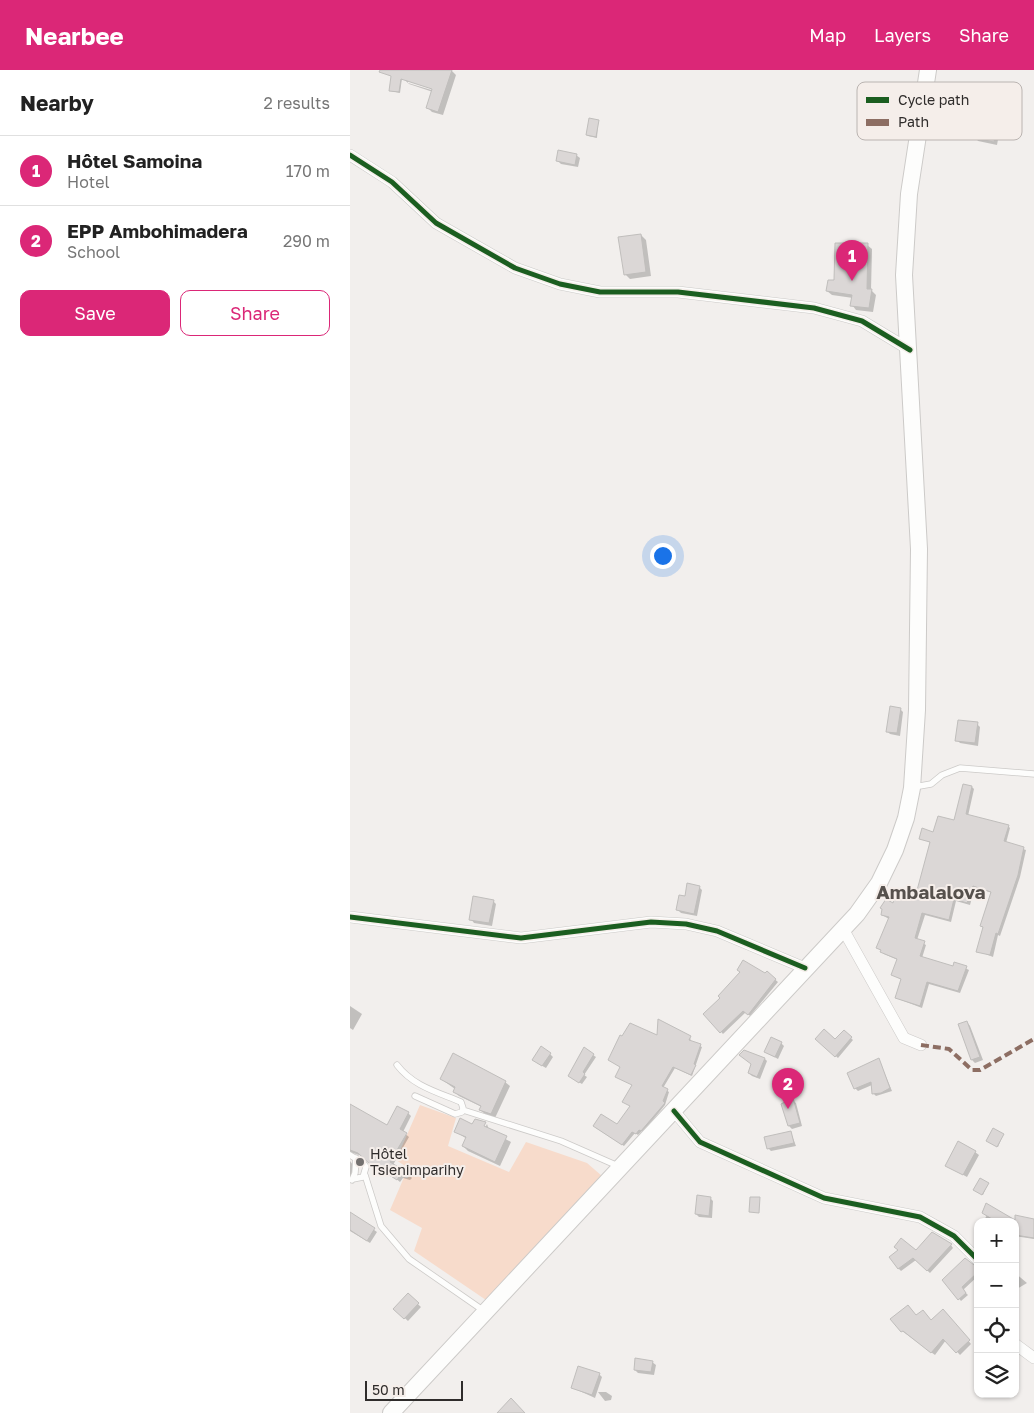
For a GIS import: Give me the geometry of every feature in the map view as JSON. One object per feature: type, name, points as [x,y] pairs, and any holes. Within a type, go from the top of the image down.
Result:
[{"type":"main road","points":[[391,1413],[622,1168],[857,914],[883,874],[895,850],[906,818],[912,788],[917,710],[918,549],[910,350],[904,275],[909,203],[918,140]]},
{"type":"street","points":[[350,154],[392,182],[436,223],[515,268],[560,284],[600,292],[678,292],[814,308],[862,321],[910,350]]},
{"type":"street","points":[[350,917],[521,938],[652,922],[686,924],[718,931],[806,968]]},
{"type":"street","points":[[843,929],[904,1038],[921,1044]]},
{"type":"street","points":[[674,1111],[700,1142],[824,1198],[920,1217],[954,1236],[974,1256]]},
{"type":"street","points":[[1019,1347],[1034,1358]]},
{"type":"lane","points":[[912,788],[931,784],[942,775],[960,768],[1034,774]]},
{"type":"lane","points":[[397,1065],[404,1074],[418,1085],[461,1102],[463,1110]]},
{"type":"lane","points":[[415,1096],[455,1114],[463,1110],[561,1141],[622,1168]]},
{"type":"lane","points":[[353,1156],[366,1167],[365,1175],[381,1226],[409,1259],[486,1312]]},
{"type":"lane","points":[[353,1156],[351,1180],[365,1175]]},
{"type":"shaded area","points":[[420,1105],[456,1118],[448,1146],[509,1172],[526,1142],[587,1163],[602,1176],[486,1300],[414,1251],[422,1228],[390,1210],[408,1168],[396,1160]]},
{"type":"building","points":[[380,70],[452,70],[438,112],[426,108],[432,89],[401,79],[399,92],[389,91],[391,76],[379,72]]},
{"type":"building","points":[[589,118],[599,120],[596,137],[586,135]]},
{"type":"building","points":[[558,150],[577,154],[575,165],[556,161]]},
{"type":"building","points":[[641,234],[646,272],[624,275],[618,237]]},
{"type":"building","points":[[835,243],[868,243],[867,289],[872,289],[869,308],[850,306],[852,295],[826,291],[828,280],[834,280]]},
{"type":"building","points":[[890,706],[901,708],[897,733],[886,732]]},
{"type":"building","points":[[958,720],[978,722],[975,743],[955,741]]},
{"type":"building","points":[[963,784],[972,786],[966,814],[1009,825],[1004,841],[1024,847],[1018,875],[998,934],[996,933],[990,955],[976,952],[983,927],[980,926],[991,892],[973,886],[967,903],[954,899],[949,920],[922,913],[915,938],[925,941],[920,956],[953,966],[954,962],[967,966],[958,991],[927,982],[920,1006],[895,998],[901,979],[891,975],[897,959],[880,952],[881,950],[876,948],[889,917],[881,915],[882,909],[880,908],[886,899],[893,903],[896,890],[916,894],[930,842],[919,839],[922,828],[933,832],[938,816],[954,820]]},
{"type":"building","points":[[687,883],[700,886],[694,914],[676,910],[679,895],[685,896]]},
{"type":"building","points":[[473,896],[494,900],[489,923],[469,920]]},
{"type":"building","points":[[743,960],[765,973],[767,971],[776,979],[748,1015],[743,1011],[720,1033],[703,1014],[720,998],[718,996],[740,972],[737,970]]},
{"type":"building","points":[[658,1019],[691,1036],[689,1040],[701,1044],[694,1064],[696,1065],[691,1075],[673,1067],[662,1086],[668,1089],[663,1101],[665,1103],[641,1131],[639,1130],[636,1134],[632,1132],[622,1145],[593,1126],[601,1114],[617,1124],[630,1106],[622,1102],[632,1085],[615,1077],[620,1067],[608,1060],[620,1035],[622,1036],[630,1023],[657,1035]]},
{"type":"building","points":[[967,1021],[980,1057],[971,1060],[958,1024]]},
{"type":"building","points":[[824,1029],[835,1039],[844,1030],[852,1037],[835,1057],[815,1039]]},
{"type":"building","points":[[771,1037],[782,1042],[775,1057],[764,1052]]},
{"type":"building","points":[[541,1046],[551,1053],[542,1066],[532,1060]]},
{"type":"building","points":[[584,1047],[594,1054],[583,1072],[585,1074],[579,1083],[568,1076]]},
{"type":"building","points":[[744,1050],[765,1058],[757,1077],[748,1073],[751,1064],[739,1055]]},
{"type":"building","points":[[453,1053],[506,1081],[491,1114],[479,1110],[481,1106],[453,1092],[455,1087],[440,1079]]},
{"type":"building","points":[[879,1058],[890,1088],[881,1093],[872,1094],[871,1082],[854,1089],[847,1073]]},
{"type":"building","points":[[793,1098],[800,1123],[788,1126],[781,1104]]},
{"type":"building","points":[[350,1104],[387,1125],[397,1106],[409,1112],[400,1129],[407,1133],[390,1162],[410,1174],[407,1178],[400,1175],[397,1180],[386,1173],[387,1171],[372,1166],[358,1153],[350,1150]]},
{"type":"building","points":[[460,1118],[472,1124],[475,1119],[486,1122],[484,1126],[507,1136],[495,1162],[462,1146],[466,1137],[454,1132]]},
{"type":"building","points":[[993,1128],[1004,1134],[997,1147],[986,1141]]},
{"type":"building","points":[[791,1131],[794,1143],[767,1149],[764,1137]]},
{"type":"building","points":[[958,1141],[976,1151],[963,1175],[945,1166]]},
{"type":"building","points":[[980,1178],[989,1183],[982,1195],[973,1190]]},
{"type":"building","points":[[697,1195],[711,1197],[709,1216],[695,1214]]},
{"type":"building","points":[[750,1197],[760,1197],[759,1213],[749,1212]]},
{"type":"building","points":[[986,1203],[1012,1218],[990,1218],[982,1213]]},
{"type":"building","points":[[350,1212],[375,1228],[367,1241],[350,1230]]},
{"type":"building","points":[[1015,1215],[1034,1219],[1034,1238],[1019,1236],[1019,1218],[1015,1218]]},
{"type":"building","points":[[932,1232],[952,1244],[927,1271],[913,1258],[898,1269],[889,1257],[898,1250],[894,1247],[901,1238],[916,1250]]},
{"type":"building","points":[[965,1258],[974,1265],[974,1276],[962,1287],[966,1293],[958,1300],[942,1280]]},
{"type":"building","points":[[408,1293],[419,1303],[404,1319],[393,1309]]},
{"type":"building","points":[[908,1305],[916,1315],[923,1310],[931,1320],[943,1309],[970,1340],[956,1353],[943,1339],[931,1353],[903,1331],[901,1332],[890,1319]]},
{"type":"building","points":[[635,1358],[653,1361],[651,1372],[634,1370]]},
{"type":"building","points":[[578,1366],[600,1373],[592,1395],[571,1388]]},
{"type":"building","points":[[511,1398],[525,1413],[497,1413]]},
{"type":"marked path","points":[[921,1045],[949,1049],[972,1070],[980,1070],[1034,1039]]},
{"type":"cycle path","points":[[350,155],[392,182],[436,223],[515,268],[560,284],[600,292],[678,292],[814,308],[862,321],[910,350]]},
{"type":"cycle path","points":[[350,917],[521,938],[651,922],[686,924],[717,931],[805,968]]},
{"type":"cycle path","points":[[674,1111],[700,1142],[824,1198],[920,1217],[954,1236],[974,1256]]},
{"type":"place","name":"Hôtel Samoina","points":[[852,281]]},
{"type":"place","name":"EPP Ambohimadera","points":[[788,1109]]},
{"type":"place","name":"Hôtel Tsienimparihy","points":[[360,1162]]},
{"type":"district","name":"Ambalalova","points":[[931,892]]}]
